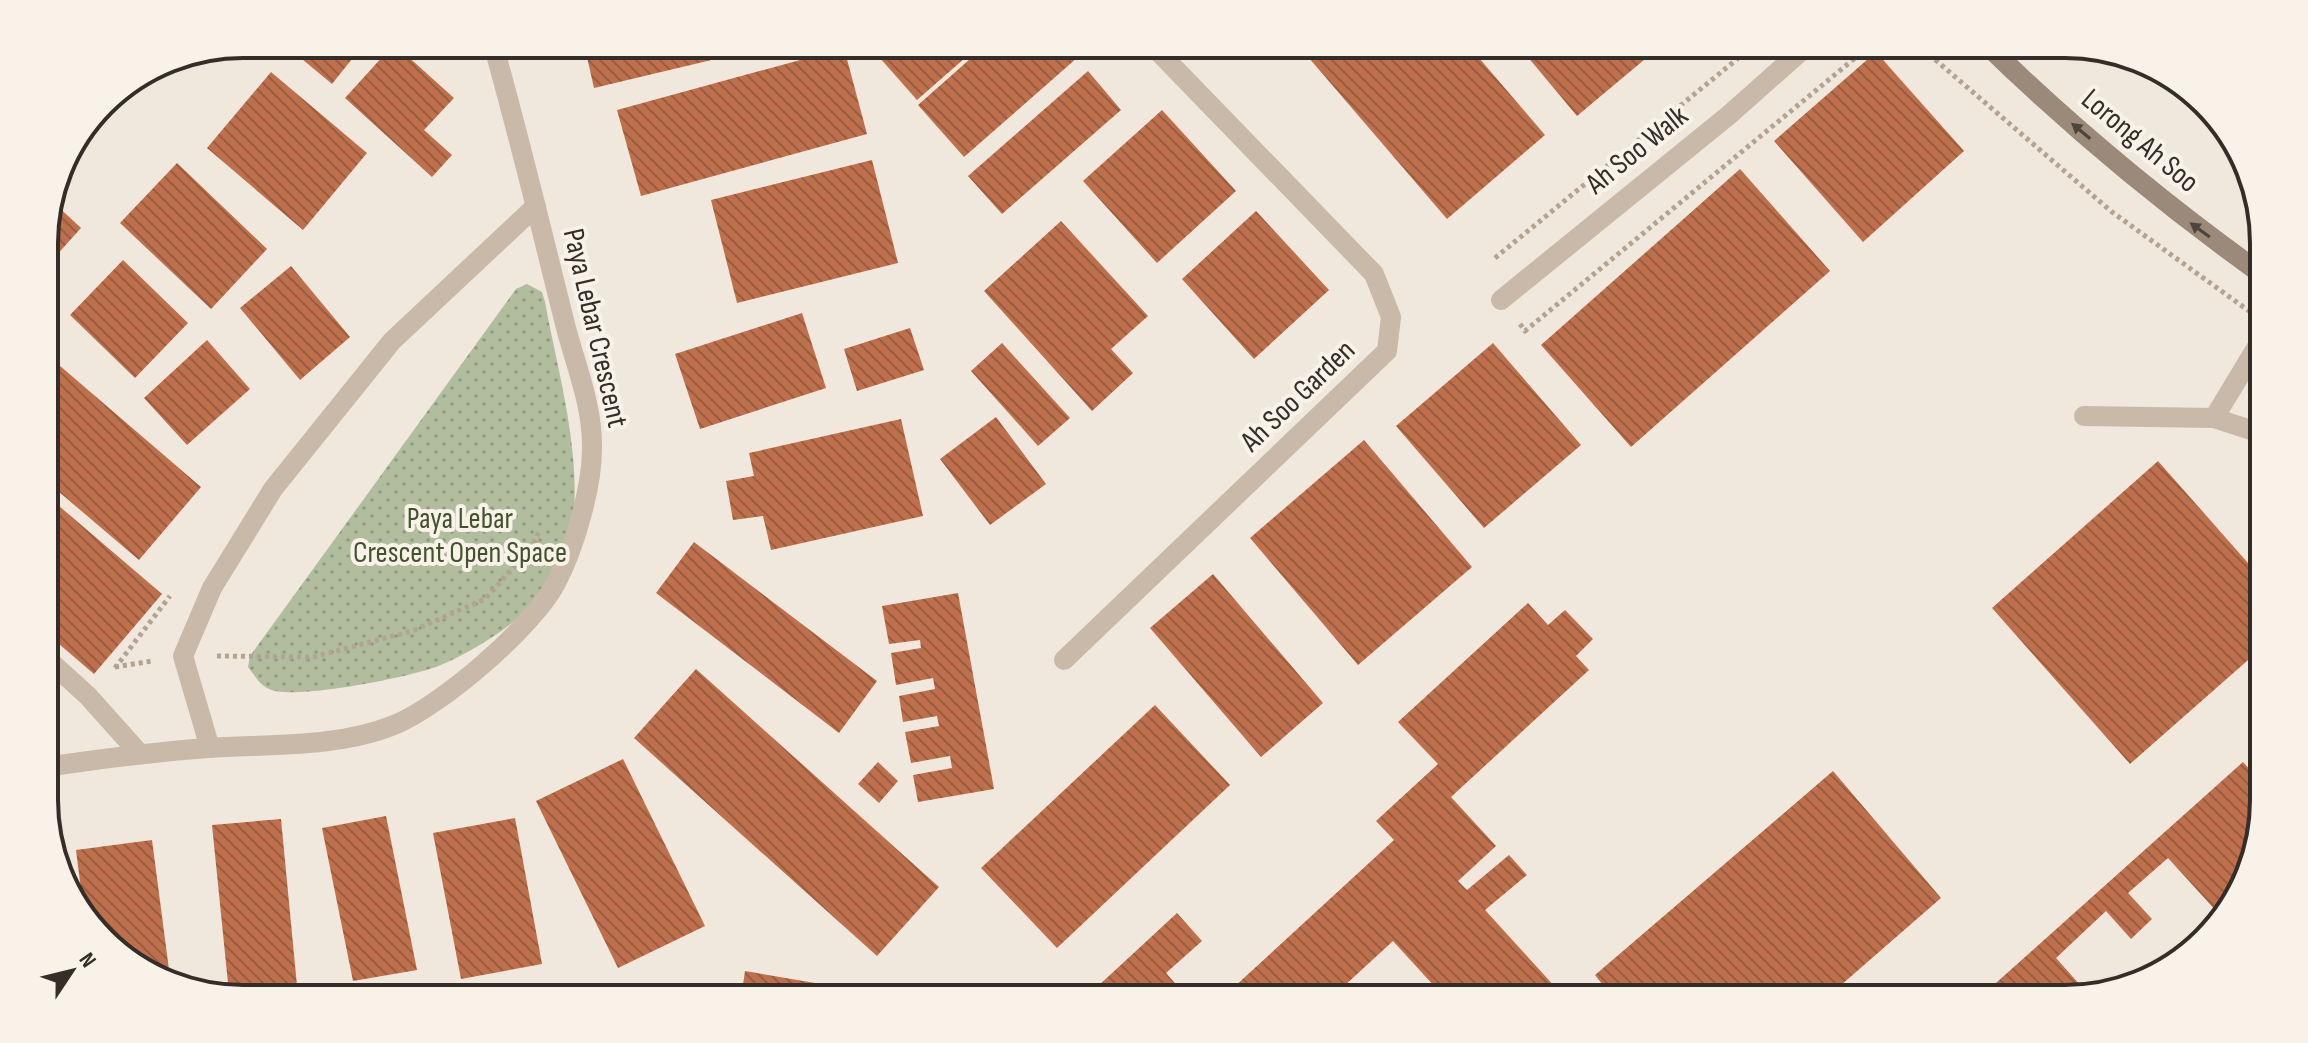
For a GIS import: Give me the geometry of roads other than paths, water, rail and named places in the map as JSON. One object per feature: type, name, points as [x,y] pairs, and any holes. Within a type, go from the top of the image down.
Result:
[{"type":"main road","name":"Lorong Ah Soo","points":[[2000,58],[2175,212],[2250,266]]},
{"type":"street","name":"Paya Lebar Crescent","points":[[58,765],[139,753],[316,742],[393,726],[447,694],[491,657],[555,584],[582,510],[592,450],[584,385],[565,324],[497,58]]},
{"type":"street","name":"Ah Soo Garden","points":[[1064,660],[1387,351],[1391,317],[1374,274],[1165,58]]},
{"type":"street","name":"Ah Soo Walk","points":[[1501,300],[1729,115],[1793,58]]},
{"type":"street","name":"Paya Lebar Crescent","points":[[210,748],[183,656],[212,588],[273,489],[392,341],[536,206]]},
{"type":"street","points":[[2214,418],[2250,358]]},
{"type":"street","points":[[2084,416],[2214,418],[2250,430]]},
{"type":"street","points":[[58,669],[88,696],[139,753]]},
{"type":"park label","name":"Paya Lebar Crescent Open Space","points":[[460,536]]}]
